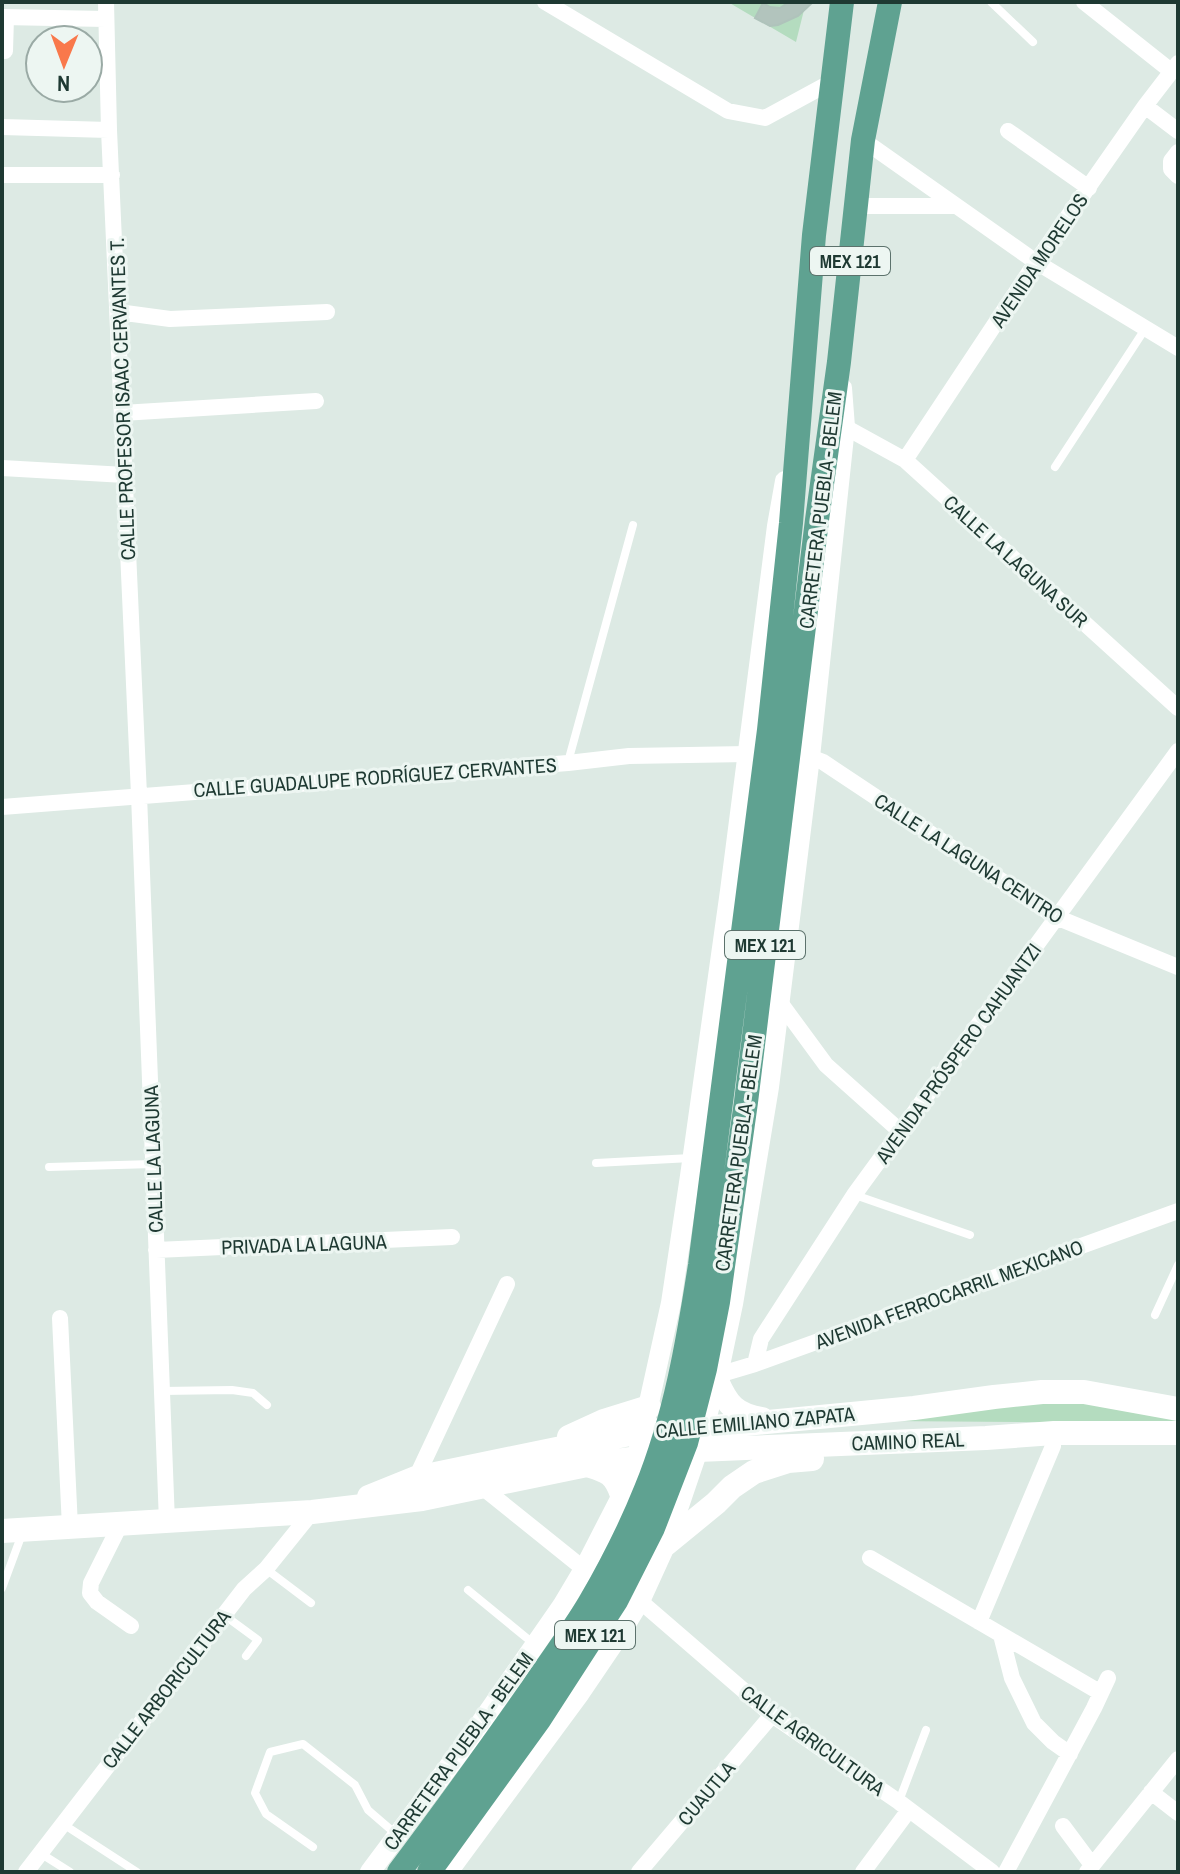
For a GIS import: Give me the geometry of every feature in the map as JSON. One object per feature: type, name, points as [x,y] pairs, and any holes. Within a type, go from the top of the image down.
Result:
[{"type":"main road","name":"CARRETERA PUEBLA - BELEM","points":[[399,1872],[497,1740],[589,1605],[646,1489],[671,1416],[690,1329],[769,730],[791,523],[814,235],[842,2]]},
{"type":"main road","name":"CARRETERA PUEBLA - BELEM","points":[[429,1872],[539,1720],[616,1601],[653,1528],[686,1443],[705,1369],[720,1287],[748,1087],[839,362],[863,140],[890,2]]},
{"type":"main road","points":[[717,1378],[724,1397],[732,1407],[747,1417],[772,1421]]},
{"type":"main road","name":"CALLE EMILIANO ZAPATA","points":[[340,1508],[416,1478],[532,1454],[646,1419],[701,1439],[772,1421],[1042,1392],[1084,1392],[1178,1409]]},
{"type":"main road","name":"CAMINO REAL","points":[[637,1457],[701,1439],[986,1438],[1054,1433],[1178,1433]]},
{"type":"main road","points":[[666,1544],[754,1472],[788,1461],[986,1438]]},
{"type":"main road","name":"CALLE EMILIANO ZAPATA","points":[[13,1530],[312,1512],[422,1499],[637,1457]]},
{"type":"main road","points":[[587,1465],[605,1470],[617,1481],[622,1495]]},
{"type":"street","points":[[545,2],[728,111],[765,118],[833,81]]},
{"type":"street","points":[[1084,2],[1176,70]]},
{"type":"street","points":[[5,51],[4,17],[106,10]]},
{"type":"street","name":"CALLE PROFESOR ISAAC CERVANTES T.","points":[[106,10],[139,795]]},
{"type":"street","name":"AVENIDA MORELOS","points":[[905,460],[1036,262],[1145,106],[1176,70]]},
{"type":"street","points":[[1145,106],[1178,131]]},
{"type":"street","points":[[2,127],[109,130]]},
{"type":"street","points":[[1008,131],[1089,188]]},
{"type":"street","points":[[863,140],[1036,262],[1178,348]]},
{"type":"street","points":[[1178,152],[1171,161],[1171,169],[1178,176]]},
{"type":"street","points":[[2,175],[112,175]]},
{"type":"street","points":[[856,206],[954,206]]},
{"type":"street","points":[[118,312],[170,319],[327,312]]},
{"type":"street","name":"CARRETERA PUEBLA - BELEM","points":[[448,1872],[580,1693],[640,1601],[666,1544],[701,1439],[717,1378],[733,1304],[764,1118],[810,757],[845,427],[839,362]]},
{"type":"street","name":"CARRETERA PUEBLA - BELEM","points":[[370,1872],[473,1734],[562,1606],[622,1495],[637,1457],[671,1303],[777,526],[804,371]]},
{"type":"street","points":[[122,413],[316,401]]},
{"type":"street","name":"CALLE LA LAGUNA SUR","points":[[845,427],[905,460],[1178,708]]},
{"type":"street","points":[[2,468],[125,475]]},
{"type":"street","name":"AVENIDA PRÓSPERO CAHUANTZI","points":[[755,1364],[761,1339],[854,1195],[1178,751]]},
{"type":"street","name":"CALLE GUADALUPE RODRÍGUEZ CERVANTES","points":[[2,807],[629,756],[748,754]]},
{"type":"street","name":"CALLE LA LAGUNA CENTRO","points":[[810,757],[823,762],[1056,917],[1178,967]]},
{"type":"street","name":"CALLE LA LAGUNA","points":[[139,795],[167,1522]]},
{"type":"street","points":[[779,1001],[826,1065],[901,1132]]},
{"type":"street","name":"AVENIDA FERROCARRIL MEXICANO","points":[[717,1378],[1178,1211]]},
{"type":"street","name":"PRIVADA LA LAGUNA","points":[[156,1250],[452,1237]]},
{"type":"street","points":[[416,1478],[507,1284]]},
{"type":"street","points":[[60,1318],[70,1527]]},
{"type":"street","points":[[979,1622],[1053,1446]]},
{"type":"street","points":[[482,1487],[584,1569]]},
{"type":"street","name":"CALLE ARBORICULTURA","points":[[26,1872],[244,1589],[266,1569],[312,1512]]},
{"type":"street","points":[[120,1525],[91,1583],[90,1593],[97,1602],[131,1626]]},
{"type":"street","points":[[870,1558],[1001,1635],[1105,1686],[1006,1872]]},
{"type":"street","name":"CALLE AGRICULTURA","points":[[640,1601],[772,1715],[904,1806],[992,1872]]},
{"type":"street","points":[[1001,1635],[1012,1678],[1034,1723],[1070,1754]]},
{"type":"street","name":"CUAUTLA","points":[[639,1872],[772,1715]]},
{"type":"street","points":[[1063,1826],[1089,1869],[1178,1759]]},
{"type":"street","points":[[1151,1792],[1178,1813]]},
{"type":"street","points":[[863,1872],[904,1806]]},
{"type":"lane","points":[[991,2],[1033,42]]},
{"type":"lane","points":[[1055,467],[1146,329]]},
{"type":"lane","points":[[568,763],[633,525]]},
{"type":"lane","points":[[596,1163],[693,1158]]},
{"type":"lane","points":[[49,1167],[153,1164]]},
{"type":"lane","points":[[854,1195],[970,1235]]},
{"type":"lane","points":[[1155,1315],[1178,1265]]},
{"type":"lane","points":[[162,1391],[232,1390],[253,1393],[267,1405]]},
{"type":"lane","points":[[2,1588],[13,1530]]},
{"type":"lane","points":[[266,1569],[311,1603]]},
{"type":"lane","points":[[468,1590],[535,1645]]},
{"type":"lane","points":[[224,1615],[258,1640],[246,1656]]},
{"type":"lane","points":[[904,1806],[926,1730]]},
{"type":"lane","points":[[313,1847],[266,1814],[255,1793],[270,1752],[303,1744],[355,1785],[368,1810],[398,1836]]},
{"type":"lane","points":[[63,1823],[137,1872]]},
{"type":"lane","points":[[40,1853],[70,1872]]},
{"type":"green space","points":[[728,2],[806,2],[796,42]]},
{"type":"green space","points":[[1035,1401],[1076,1401],[1178,1420],[1178,1423],[885,1421]]},
{"type":"building","points":[[789,2],[813,2],[798,16],[778,25],[770,26],[755,18],[763,3],[780,8]]}]
